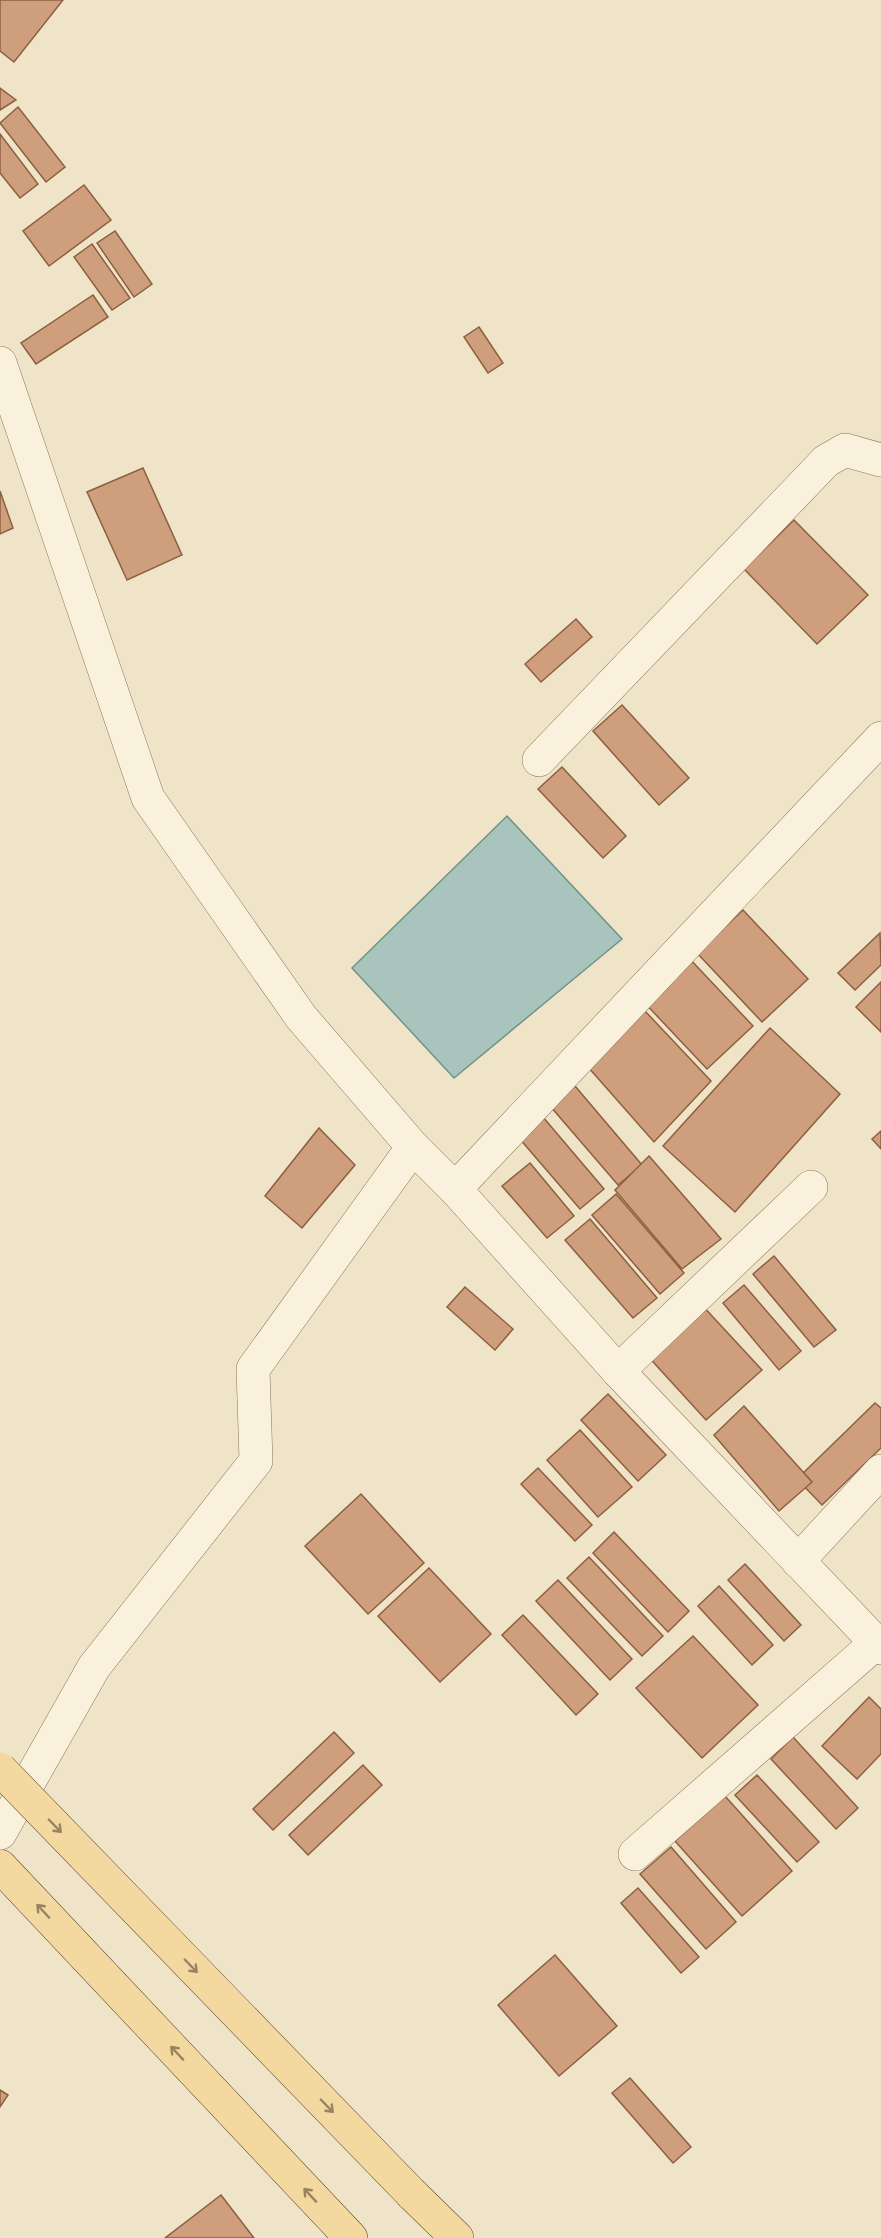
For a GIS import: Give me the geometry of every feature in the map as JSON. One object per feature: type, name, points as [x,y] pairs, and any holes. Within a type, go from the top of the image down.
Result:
[{"type":"main road","points":[[0,1769],[457,2238]]},
{"type":"main road","points":[[0,1866],[351,2238]]},
{"type":"street","points":[[0,363],[148,798],[301,1017],[413,1147],[455,1189],[618,1371],[879,1646],[634,1854]]},
{"type":"street","points":[[539,760],[826,460],[845,450],[881,460]]},
{"type":"street","points":[[455,1189],[881,738]]},
{"type":"street","points":[[0,1833],[94,1667],[256,1461],[253,1370],[413,1147]]},
{"type":"street","points":[[618,1371],[811,1187]]},
{"type":"street","points":[[798,1561],[881,1471]]},
{"type":"water","points":[[507,816],[622,939],[454,1078],[352,968]]},
{"type":"building","points":[[0,0],[63,0],[14,62],[0,51]]},
{"type":"building","points":[[0,88],[16,100],[0,110]]},
{"type":"building","points":[[18,107],[65,167],[46,182],[0,123]]},
{"type":"building","points":[[0,134],[38,184],[20,198],[0,173]]},
{"type":"building","points":[[84,185],[111,220],[49,266],[23,231]]},
{"type":"building","points":[[115,231],[152,284],[134,297],[97,243]]},
{"type":"building","points":[[92,244],[130,298],[112,310],[74,257]]},
{"type":"building","points":[[93,295],[108,317],[36,364],[21,343]]},
{"type":"building","points":[[479,327],[503,363],[488,373],[464,337]]},
{"type":"building","points":[[143,468],[182,555],[127,580],[87,492]]},
{"type":"building","points":[[0,491],[13,528],[0,534]]},
{"type":"building","points":[[794,520],[868,595],[817,644],[744,569]]},
{"type":"building","points":[[576,619],[592,637],[541,682],[525,664]]},
{"type":"building","points":[[622,705],[689,778],[659,805],[593,731]]},
{"type":"building","points":[[562,767],[626,836],[603,858],[538,789]]},
{"type":"building","points":[[743,910],[808,979],[762,1022],[697,953]]},
{"type":"building","points":[[880,933],[881,965],[855,990],[838,973]]},
{"type":"building","points":[[688,957],[753,1026],[707,1069],[642,1000]]},
{"type":"building","points":[[881,982],[881,1032],[856,1007]]},
{"type":"building","points":[[644,1010],[711,1081],[654,1142],[588,1067]]},
{"type":"building","points":[[770,1028],[840,1094],[735,1212],[663,1146]]},
{"type":"building","points":[[575,1086],[642,1165],[618,1185],[551,1107]]},
{"type":"building","points":[[537,1110],[604,1189],[580,1209],[513,1131]]},
{"type":"building","points":[[319,1128],[355,1165],[302,1228],[265,1196]]},
{"type":"building","points":[[881,1131],[881,1149],[872,1139]]},
{"type":"building","points":[[649,1156],[721,1239],[682,1269],[615,1190]]},
{"type":"building","points":[[530,1163],[574,1216],[547,1238],[502,1186]]},
{"type":"building","points":[[616,1194],[684,1273],[660,1294],[592,1215]]},
{"type":"building","points":[[590,1219],[657,1298],[633,1318],[565,1240]]},
{"type":"building","points":[[774,1256],[836,1330],[814,1347],[753,1274]]},
{"type":"building","points":[[744,1285],[801,1351],[779,1370],[723,1303]]},
{"type":"building","points":[[465,1287],[513,1329],[495,1350],[447,1307]]},
{"type":"building","points":[[700,1303],[762,1370],[706,1420],[645,1353]]},
{"type":"building","points":[[608,1394],[666,1455],[638,1481],[581,1420]]},
{"type":"building","points":[[875,1403],[881,1408],[881,1448],[822,1505],[797,1479]]},
{"type":"building","points":[[744,1406],[812,1482],[779,1511],[714,1435]]},
{"type":"building","points":[[580,1430],[632,1487],[598,1517],[547,1460]]},
{"type":"building","points":[[538,1468],[592,1525],[575,1541],[521,1484]]},
{"type":"building","points":[[361,1494],[424,1563],[368,1614],[305,1546]]},
{"type":"building","points":[[614,1532],[689,1611],[668,1632],[593,1553]]},
{"type":"building","points":[[589,1557],[663,1636],[642,1656],[567,1578]]},
{"type":"building","points":[[745,1564],[801,1625],[784,1641],[728,1580]]},
{"type":"building","points":[[429,1568],[491,1634],[440,1682],[378,1616]]},
{"type":"building","points":[[558,1580],[632,1659],[610,1680],[536,1601]]},
{"type":"building","points":[[719,1586],[773,1645],[752,1665],[698,1606]]},
{"type":"building","points":[[523,1615],[598,1694],[576,1715],[502,1635]]},
{"type":"building","points":[[693,1636],[758,1705],[702,1758],[636,1688]]},
{"type":"building","points":[[869,1697],[881,1709],[881,1754],[857,1779],[822,1746]]},
{"type":"building","points":[[334,1732],[354,1753],[273,1830],[253,1809]]},
{"type":"building","points":[[793,1737],[858,1808],[836,1829],[771,1759]]},
{"type":"building","points":[[363,1765],[382,1785],[308,1855],[289,1835]]},
{"type":"building","points":[[757,1775],[819,1842],[797,1862],[735,1795]]},
{"type":"building","points":[[725,1796],[792,1871],[742,1916],[675,1841]]},
{"type":"building","points":[[671,1847],[736,1922],[706,1949],[640,1874]]},
{"type":"building","points":[[638,1888],[699,1957],[681,1973],[621,1903]]},
{"type":"building","points":[[555,1955],[617,2026],[559,2076],[498,2005]]},
{"type":"building","points":[[630,2078],[691,2147],[673,2163],[612,2093]]},
{"type":"building","points":[[0,2090],[8,2095],[0,2107]]},
{"type":"building","points":[[221,2195],[254,2238],[165,2238]]}]
